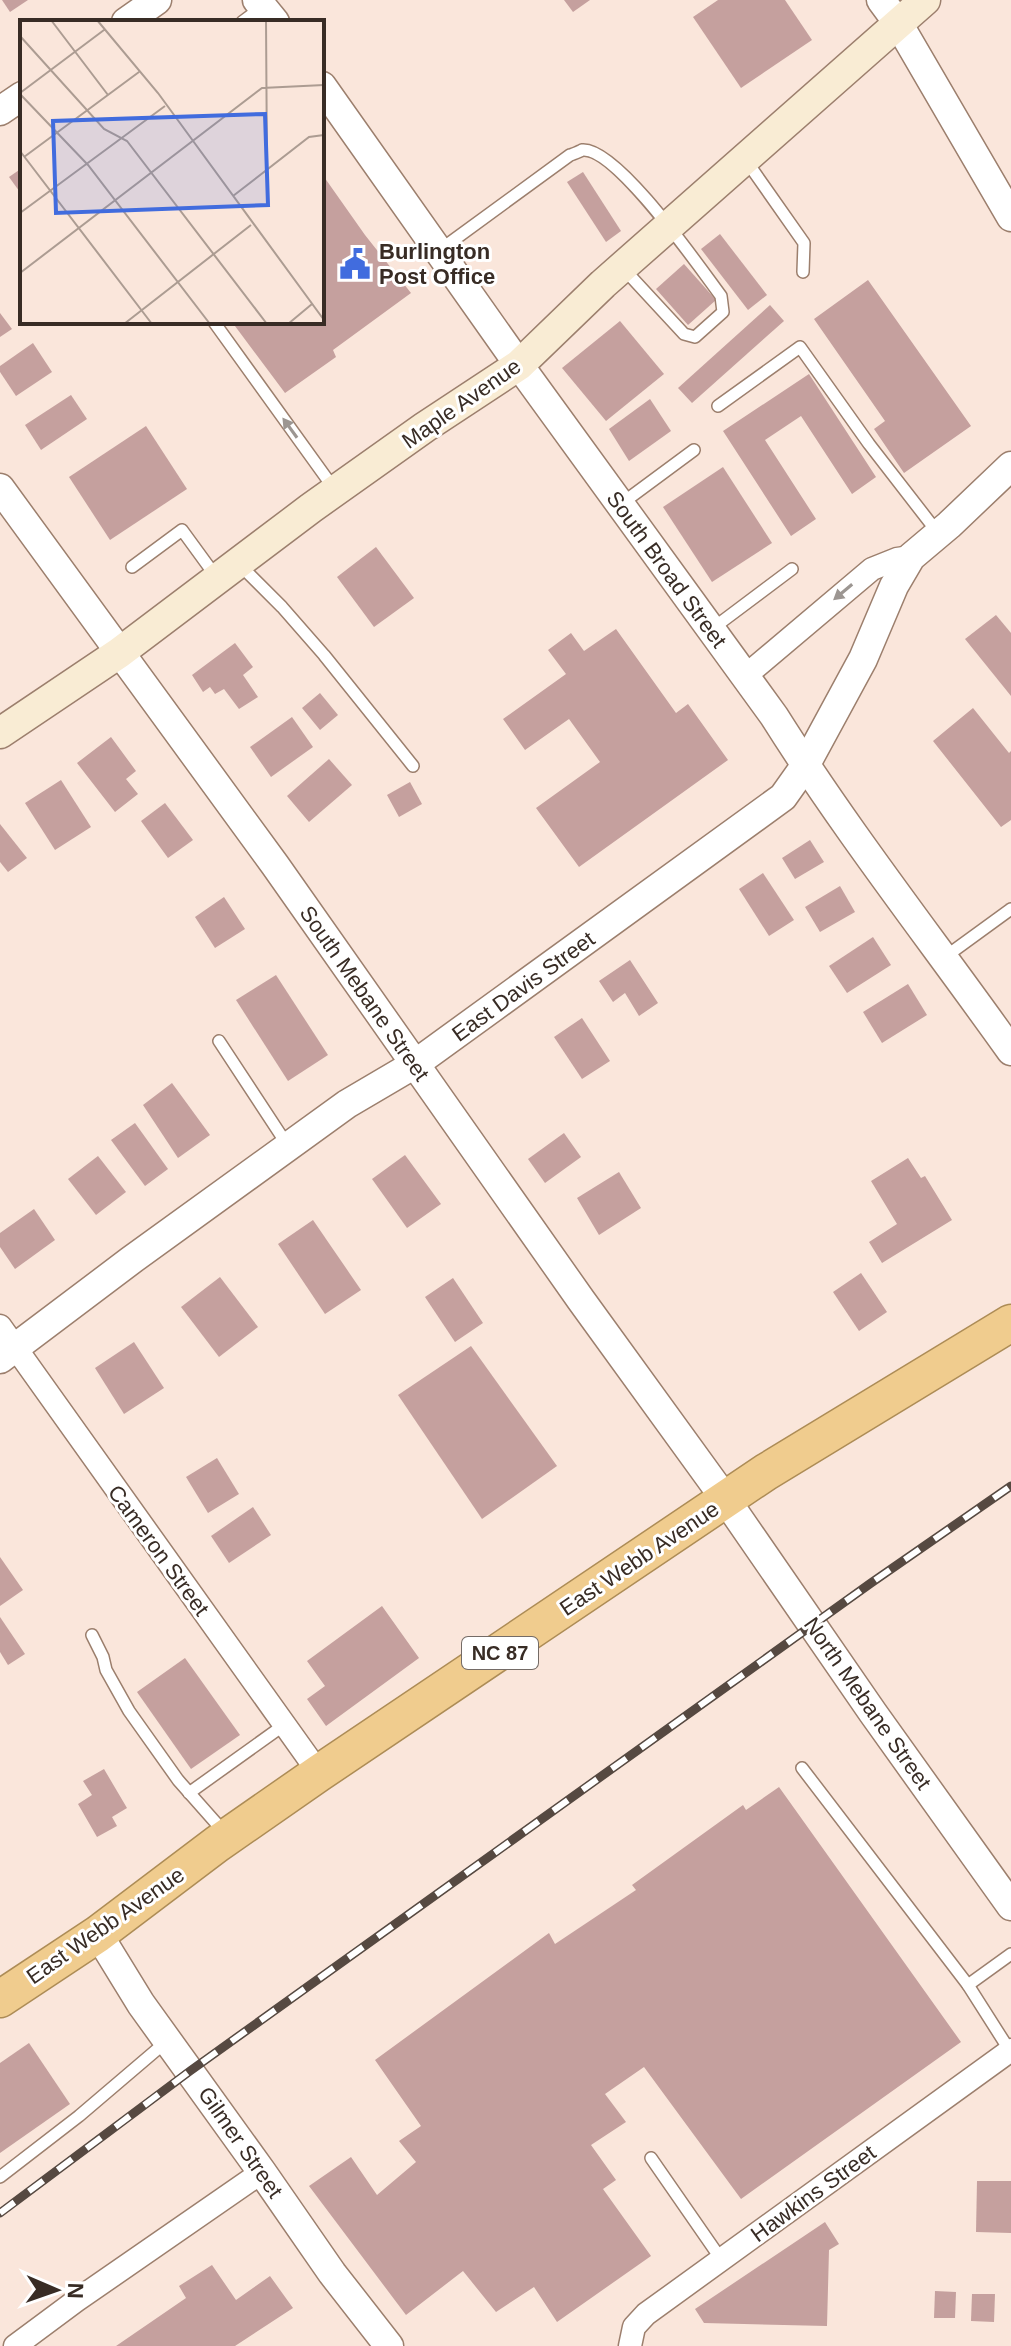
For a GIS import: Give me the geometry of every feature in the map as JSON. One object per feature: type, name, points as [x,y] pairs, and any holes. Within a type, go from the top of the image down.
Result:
[{"type":"highway","name":"East Webb Avenue","points":[[0,1999],[98,1934],[227,1837],[319,1773],[726,1500],[850,1420],[1011,1323]]},
{"type":"main road","name":"Maple Avenue","points":[[0,733],[119,653],[425,427],[519,365],[622,267],[745,159],[890,12],[925,0]]},
{"type":"street","points":[[129,20],[157,0]]},
{"type":"street","points":[[890,12],[1011,217]]},
{"type":"street","name":"South Broad Street","points":[[324,89],[519,365],[774,716],[868,855],[1011,1051]]},
{"type":"street","points":[[0,111],[20,97]]},
{"type":"street","name":"East Davis Street","points":[[5,1345],[130,1261],[347,1104],[415,1064],[783,797],[805,766],[863,659],[894,586],[911,557],[1011,466]]},
{"type":"street","name":"South Mebane Street","points":[[0,488],[275,865],[726,1500]]},
{"type":"street","name":"East Davis Street","points":[[744,677],[872,569],[911,557]]},
{"type":"street","name":"Cameron Street","points":[[5,1345],[319,1773]]},
{"type":"street","name":"North Mebane Street","points":[[726,1500],[1011,1906]]},
{"type":"street","name":"Gilmer Street","points":[[98,1934],[141,2004],[332,2273],[389,2346]]},
{"type":"street","name":"Hawkins Street","points":[[630,2346],[634,2327],[646,2314],[1010,2051]]},
{"type":"street","points":[[15,2346],[262,2172]]},
{"type":"lane","points":[[438,251],[581,150],[611,164],[637,187],[721,296],[723,312],[695,337],[684,334],[622,267]]},
{"type":"lane","points":[[745,159],[804,243],[803,272]]},
{"type":"lane","points":[[215,324],[335,491]]},
{"type":"lane","points":[[718,406],[800,347],[869,444],[939,534]]},
{"type":"lane","points":[[621,504],[694,450]]},
{"type":"lane","points":[[132,567],[182,530],[228,571],[282,607],[413,766]]},
{"type":"lane","points":[[711,630],[792,569]]},
{"type":"lane","points":[[945,958],[1011,909]]},
{"type":"lane","points":[[219,1041],[288,1146]]},
{"type":"lane","points":[[92,1635],[106,1670],[129,1711],[189,1793],[227,1837]]},
{"type":"lane","points":[[189,1793],[284,1725]]},
{"type":"lane","points":[[802,1768],[968,1985],[1010,2051]]},
{"type":"lane","points":[[968,1985],[1011,1954]]},
{"type":"lane","points":[[0,2177],[79,2116],[168,2040]]},
{"type":"lane","points":[[651,2158],[721,2259]]},
{"type":"building","points":[[2,0],[28,0],[10,12]]},
{"type":"building","points":[[564,0],[590,0],[573,12]]},
{"type":"building","points":[[718,0],[785,0],[812,40],[741,88],[693,17]]},
{"type":"building","points":[[20,169],[20,192],[9,177]]},
{"type":"building","points":[[583,172],[621,231],[606,242],[567,182]]},
{"type":"building","name":"Burlington Post Office","points":[[324,177],[411,293],[333,350],[336,357],[285,393],[233,324],[324,324]]},
{"type":"building","points":[[720,234],[767,295],[748,310],[701,249]]},
{"type":"building","points":[[684,264],[716,300],[688,325],[656,289]]},
{"type":"building","points":[[868,280],[971,426],[904,473],[874,429],[885,421],[814,319]]},
{"type":"building","points":[[770,305],[784,321],[692,403],[678,388]]},
{"type":"building","points":[[0,313],[12,329],[0,337]]},
{"type":"building","points":[[620,321],[664,374],[606,421],[562,368]]},
{"type":"building","points":[[33,343],[52,372],[16,396],[0,372],[0,366]]},
{"type":"building","points":[[809,374],[876,477],[852,494],[801,416],[765,440],[816,519],[791,536],[723,431]]},
{"type":"building","points":[[71,395],[87,419],[41,450],[25,425]]},
{"type":"building","points":[[650,399],[671,431],[629,461],[609,429]]},
{"type":"building","points":[[146,426],[187,489],[110,540],[69,477]]},
{"type":"building","points":[[723,467],[772,543],[712,582],[663,507]]},
{"type":"building","points":[[376,547],[414,598],[374,627],[337,577]]},
{"type":"building","points":[[996,615],[1011,633],[1011,696],[965,639]]},
{"type":"building","points":[[616,629],[676,713],[688,704],[728,760],[579,867],[536,808],[600,762],[569,719],[525,750],[503,719],[566,674],[548,650],[571,633],[584,651]]},
{"type":"building","points":[[235,643],[253,667],[243,675],[258,697],[239,709],[224,689],[215,694],[210,687],[203,692],[192,675]]},
{"type":"building","points":[[320,693],[338,715],[320,730],[302,708]]},
{"type":"building","points":[[973,708],[1009,753],[1011,751],[1011,820],[1001,827],[933,741]]},
{"type":"building","points":[[292,717],[313,747],[271,777],[250,747]]},
{"type":"building","points":[[111,737],[136,771],[126,779],[138,794],[115,812],[77,763]]},
{"type":"building","points":[[329,759],[352,785],[309,822],[287,796]]},
{"type":"building","points":[[61,780],[91,827],[55,850],[25,803]]},
{"type":"building","points":[[410,782],[422,804],[399,817],[387,795]]},
{"type":"building","points":[[165,803],[193,840],[168,858],[141,821]]},
{"type":"building","points":[[0,824],[27,858],[8,872],[0,862]]},
{"type":"building","points":[[810,840],[824,862],[795,879],[782,858]]},
{"type":"building","points":[[763,873],[794,920],[769,936],[739,889]]},
{"type":"building","points":[[840,886],[855,912],[820,932],[805,907]]},
{"type":"building","points":[[224,897],[245,929],[215,948],[195,917]]},
{"type":"building","points":[[873,937],[891,965],[847,993],[829,966]]},
{"type":"building","points":[[630,960],[658,1003],[639,1016],[625,993],[613,1002],[599,981]]},
{"type":"building","points":[[276,975],[328,1055],[288,1081],[236,1000]]},
{"type":"building","points":[[908,984],[927,1015],[882,1043],[863,1012]]},
{"type":"building","points":[[582,1018],[610,1061],[582,1079],[554,1037]]},
{"type":"building","points":[[172,1083],[210,1135],[178,1158],[143,1105]]},
{"type":"building","points":[[135,1123],[168,1169],[145,1186],[111,1140]]},
{"type":"building","points":[[564,1133],[581,1157],[545,1183],[528,1159]]},
{"type":"building","points":[[405,1155],[441,1204],[407,1228],[372,1179]]},
{"type":"building","points":[[98,1156],[126,1192],[96,1215],[68,1179]]},
{"type":"building","points":[[908,1158],[921,1178],[925,1176],[952,1220],[882,1263],[869,1242],[897,1224],[871,1181]]},
{"type":"building","points":[[619,1172],[641,1208],[599,1235],[577,1198]]},
{"type":"building","points":[[34,1209],[55,1240],[15,1269],[0,1247],[0,1233]]},
{"type":"building","points":[[313,1220],[361,1290],[325,1314],[278,1244]]},
{"type":"building","points":[[861,1273],[887,1312],[859,1331],[833,1292]]},
{"type":"building","points":[[220,1277],[258,1327],[219,1357],[181,1307]]},
{"type":"building","points":[[453,1278],[483,1323],[455,1342],[425,1297]]},
{"type":"building","points":[[134,1342],[164,1388],[124,1414],[95,1368]]},
{"type":"building","points":[[471,1346],[557,1466],[482,1519],[398,1395]]},
{"type":"building","points":[[217,1458],[239,1494],[208,1513],[186,1477]]},
{"type":"building","points":[[253,1507],[271,1535],[229,1563],[211,1536]]},
{"type":"building","points":[[0,1557],[23,1590],[0,1606]]},
{"type":"building","points":[[382,1606],[419,1658],[326,1726],[307,1699],[325,1686],[307,1661]]},
{"type":"building","points":[[0,1617],[25,1654],[8,1665],[0,1652]]},
{"type":"building","points":[[185,1658],[240,1735],[191,1769],[137,1692]]},
{"type":"building","points":[[104,1769],[127,1808],[112,1817],[117,1826],[97,1837],[78,1804],[92,1795],[83,1781]]},
{"type":"building","points":[[779,1787],[961,2042],[741,2199],[644,2067],[605,2094],[626,2122],[591,2145],[616,2180],[603,2189],[651,2256],[557,2322],[534,2287],[496,2312],[463,2271],[406,2315],[309,2186],[351,2157],[377,2195],[416,2162],[399,2141],[421,2126],[375,2060],[549,1933],[555,1944],[636,1890],[632,1885],[743,1805],[746,1810]]},
{"type":"building","points":[[29,2043],[70,2104],[0,2153],[0,2063]]},
{"type":"building","points":[[977,2181],[1011,2181],[1011,2233],[976,2232]]},
{"type":"building","points":[[825,2222],[839,2244],[829,2250],[827,2326],[704,2323],[695,2309]]},
{"type":"building","points":[[212,2265],[236,2300],[270,2276],[293,2308],[235,2346],[116,2346],[186,2298],[179,2286]]},
{"type":"building","points":[[935,2291],[956,2292],[955,2318],[934,2318]]},
{"type":"building","points":[[972,2294],[995,2294],[994,2322],[971,2321]]},
{"type":"railway","points":[[0,2213],[190,2071],[1011,1486]]},
{"type":"place","name":"Burlington Post Office","points":[[355,264]]}]
